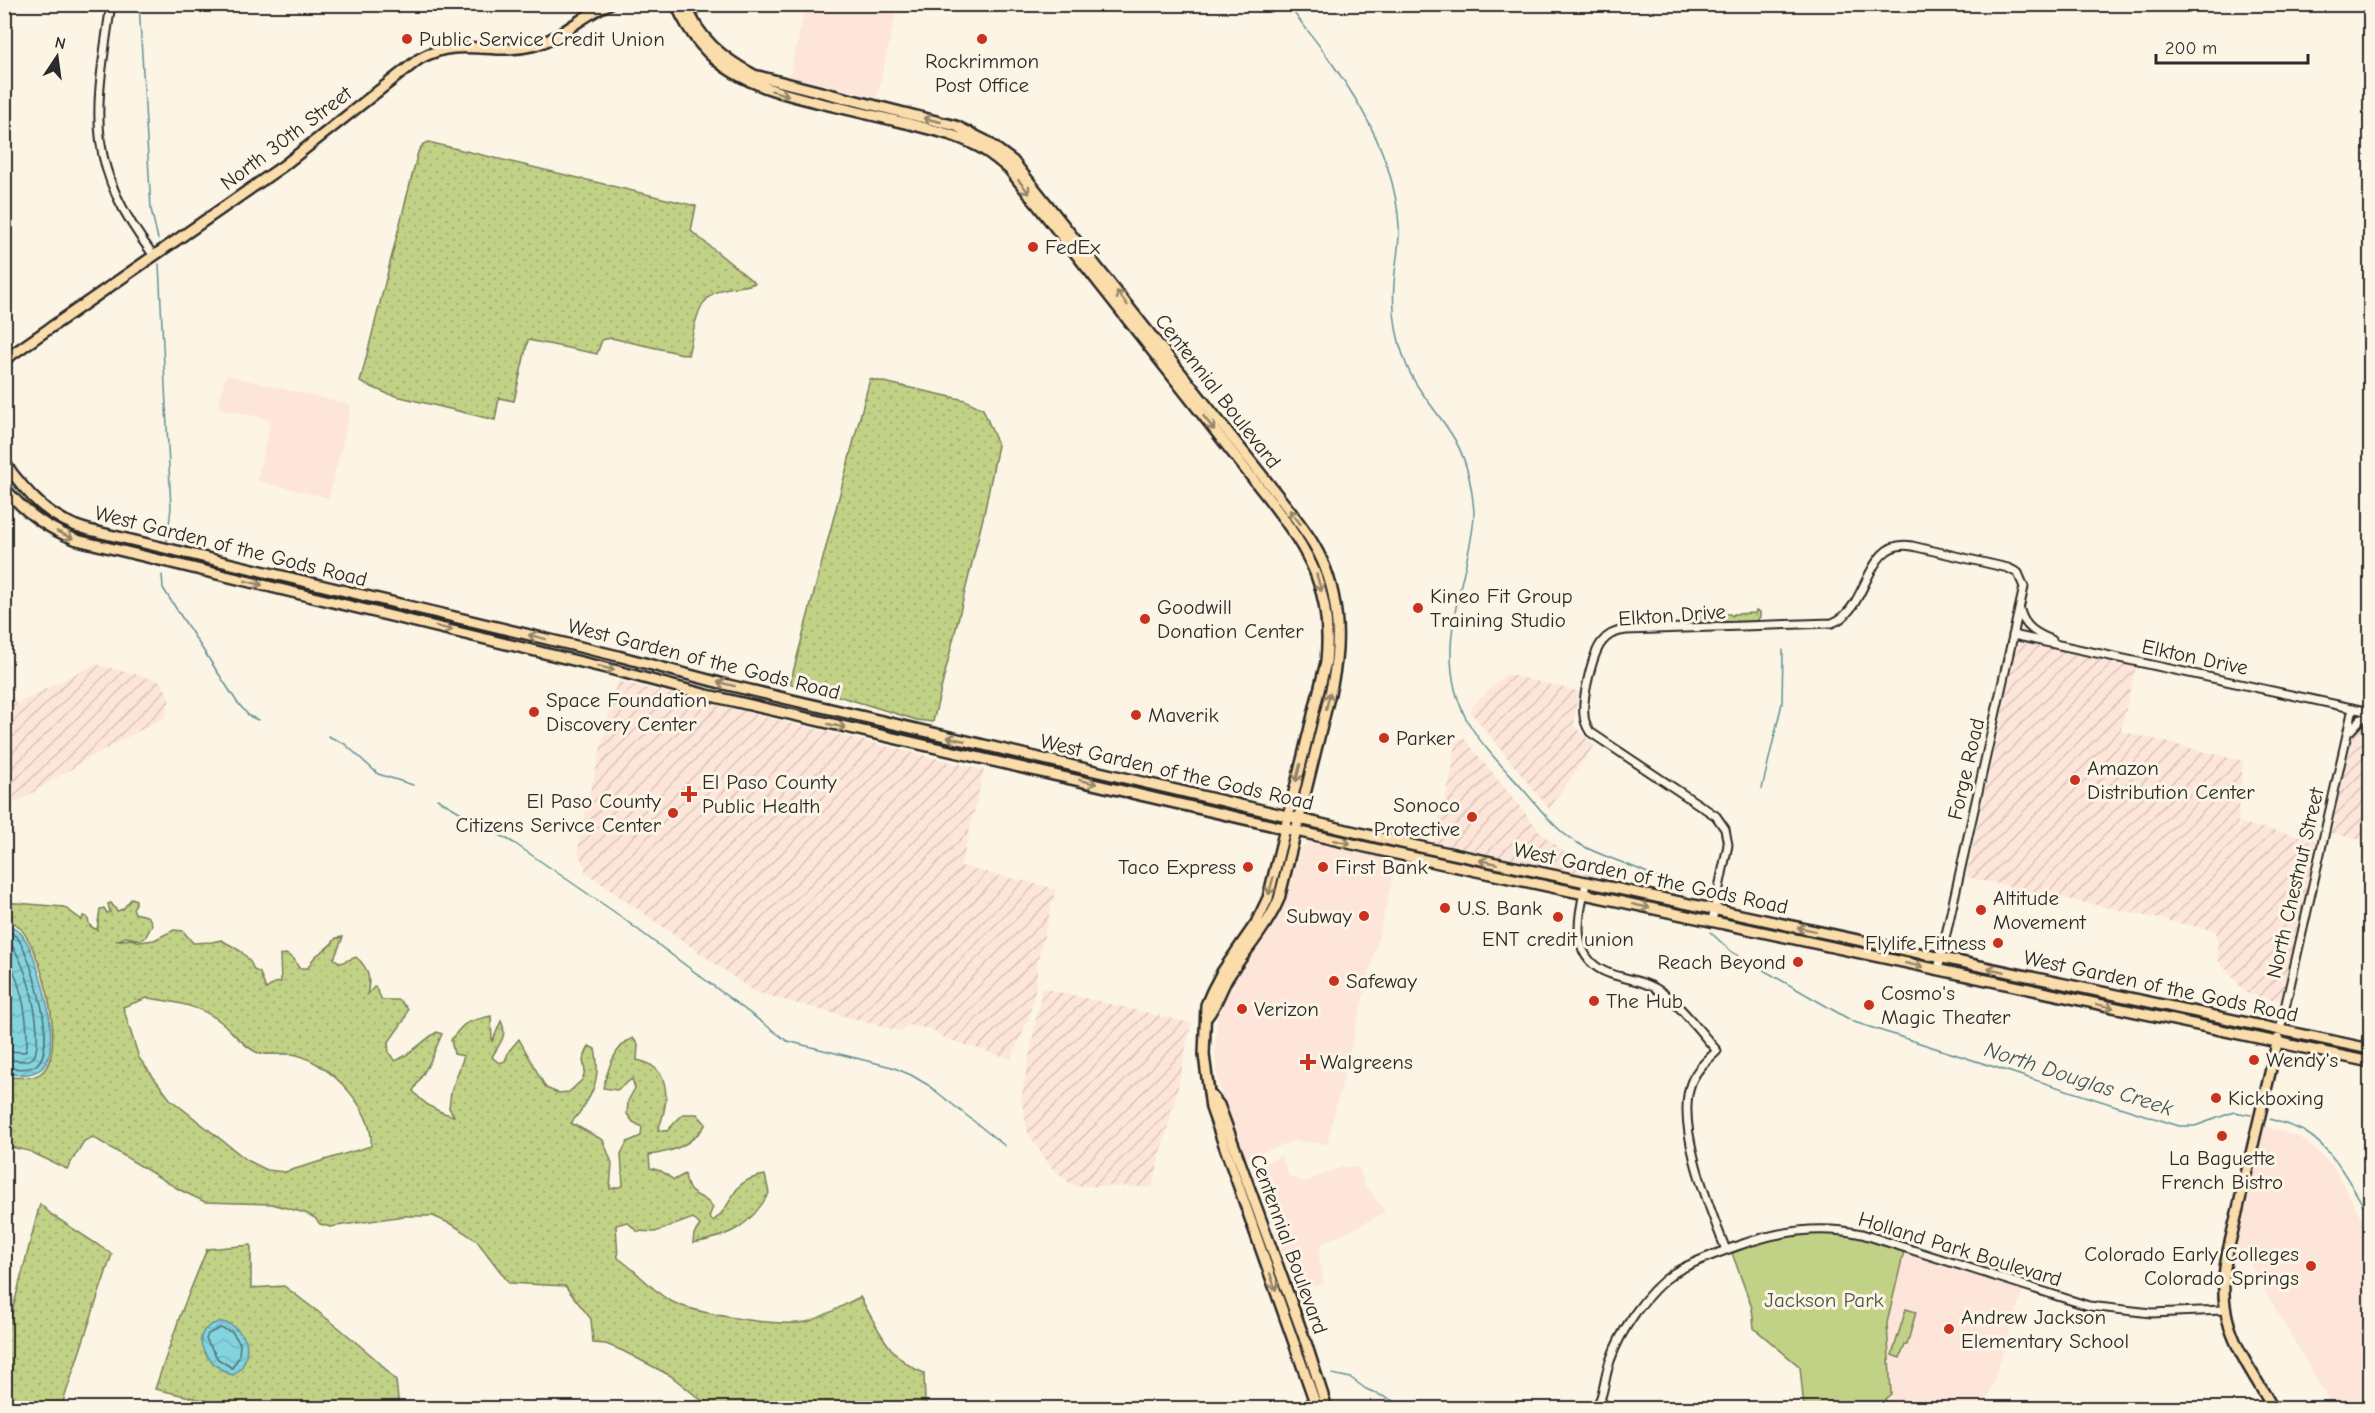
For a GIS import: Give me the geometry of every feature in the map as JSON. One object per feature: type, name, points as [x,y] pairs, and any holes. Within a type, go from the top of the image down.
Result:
[{"type":"main road","name":"North 30th Street","points":[[4,360],[284,166],[419,59],[438,50],[453,47],[511,49],[536,45],[609,4]]},
{"type":"main road","name":"Centennial Boulevard","points":[[676,4],[685,24],[704,50],[721,66],[748,82],[781,94],[939,131],[974,144],[1009,169],[1297,536],[1307,552],[1320,585],[1328,625],[1326,662],[1268,898],[1256,923],[1216,982],[1206,1005],[1204,1055],[1211,1108],[1317,1408]]},
{"type":"main road","name":"Centennial Boulevard","points":[[686,4],[699,29],[712,46],[728,60],[754,75],[956,126],[975,134],[999,149],[1023,171],[1306,531],[1316,547],[1330,582],[1337,624],[1336,665],[1284,885],[1274,911],[1228,978],[1214,1008],[1207,1017]]},
{"type":"main road","points":[[1155,354],[1167,360],[1195,395],[1206,404]]},
{"type":"main road","name":"West Garden of the Gods Road","points":[[4,462],[29,495],[45,508],[62,521],[89,530],[1288,817],[2370,1049]]},
{"type":"main road","name":"West Garden of the Gods Road","points":[[4,487],[17,502],[46,525],[77,540],[614,670],[727,700],[1285,829],[2370,1062]]},
{"type":"main road","points":[[17,502],[36,508],[45,508]]},
{"type":"main road","points":[[981,757],[992,752],[1062,768],[1080,768]]},
{"type":"main road","name":"North Chestnut Street","points":[[2273,1408],[2233,1338],[2224,1310],[2222,1285],[2280,1030]]},
{"type":"main road","name":"Centennial Boulevard","points":[[1211,1095],[1219,1105],[1306,1343],[1327,1408]]},
{"type":"street","points":[[111,4],[99,102],[100,144],[107,173],[120,205],[154,256]]},
{"type":"street","name":"Elkton Drive","points":[[1712,921],[1728,845],[1725,829],[1720,820],[1590,732],[1586,724],[1584,707],[1594,658],[1601,643],[1616,631],[1626,630],[1820,625],[1838,621],[1851,611],[1882,554],[1896,545],[1908,545],[2008,568],[2021,577]]},
{"type":"street","name":"Forge Road","points":[[1938,970],[2020,606],[2024,587],[2021,577]]},
{"type":"street","points":[[2020,606],[2025,623],[2033,630],[2045,637],[2078,648]]},
{"type":"street","name":"Elkton Drive","points":[[2013,635],[2353,708],[2370,714]]},
{"type":"street","name":"North Chestnut Street","points":[[2280,1030],[2353,708]]},
{"type":"street","points":[[2345,742],[2353,725],[2370,714]]},
{"type":"street","points":[[1586,882],[1579,920],[1579,935],[1586,955],[1608,973],[1639,981],[1661,992],[1717,1051],[1701,1065],[1693,1077],[1688,1092],[1688,1114],[1693,1154],[1699,1178],[1726,1250]]},
{"type":"street","name":"Holland Park Boulevard","points":[[1596,1408],[1598,1401],[1601,1400],[1612,1356],[1642,1303],[1673,1274],[1691,1264],[1780,1232],[1812,1228],[1845,1230],[1885,1240],[2089,1306],[2151,1313],[2224,1310]]},
{"type":"street","points":[[1601,1400],[1602,1408]]},
{"type":"shaded area","points":[[806,5],[898,5],[877,97],[789,77]]},
{"type":"shaded area","points":[[226,375],[352,405],[329,498],[257,481],[271,420],[218,408]]},
{"type":"shaded area","points":[[2019,638],[2136,665],[2121,731],[2243,761],[2237,836],[2240,823],[2317,840],[2282,1001],[2247,994],[2218,960],[2216,931],[1966,877]]},
{"type":"shaded area","points":[[94,664],[162,682],[170,699],[165,717],[96,754],[17,802],[5,803],[5,702],[13,698],[17,704]]},
{"type":"shaded area","points":[[1506,674],[1578,691],[1574,725],[1594,746],[1549,809],[1471,713],[1473,705]]},
{"type":"shaded area","points":[[617,681],[984,770],[961,866],[1056,889],[1038,960],[1036,986],[1029,1018],[1011,1059],[944,1038],[931,1029],[907,1025],[902,1032],[755,992],[585,872],[578,853],[579,838]]},
{"type":"shaded area","points":[[2370,719],[2370,842],[2331,833],[2353,734],[2361,724]]},
{"type":"shaded area","points":[[1463,737],[1543,835],[1562,850],[1593,868],[1593,876],[1433,842],[1452,772],[1455,742]]},
{"type":"shaded area","points":[[1311,841],[1397,862],[1327,1144],[1293,1141],[1245,1159],[1230,1128],[1217,1079],[1215,1050],[1218,1010],[1231,982],[1285,904],[1301,847]]},
{"type":"shaded area","points":[[1042,988],[1191,1023],[1178,1088],[1152,1187],[1073,1186],[1050,1166],[1028,1133],[1021,1098]]},
{"type":"shaded area","name":"Colorado Early Colleges Colorado Springs","points":[[2265,1126],[2301,1138],[2323,1156],[2333,1167],[2370,1233],[2370,1408],[2333,1408],[2249,1263],[2241,1250],[2236,1249]]},
{"type":"shaded area","points":[[1281,1156],[1289,1176],[1305,1182],[1341,1167],[1359,1167],[1363,1182],[1385,1212],[1322,1243],[1319,1257],[1324,1284],[1295,1290],[1253,1168]]},
{"type":"shaded area","name":"Andrew Jackson Elementary School","points":[[1904,1251],[2023,1291],[1985,1408],[1881,1408],[1891,1394],[1887,1323]]},
{"type":"green space","points":[[428,142],[696,206],[691,231],[755,283],[721,290],[706,300],[694,326],[688,355],[611,338],[602,340],[597,354],[528,340],[514,401],[499,398],[495,420],[388,394],[360,382],[418,152],[423,144]]},
{"type":"green space","points":[[870,379],[965,400],[983,409],[998,445],[984,514],[933,722],[917,720],[815,689],[790,684]]},
{"type":"green space","points":[[1756,610],[1760,612],[1760,617],[1756,621],[1698,623],[1692,621],[1694,611],[1696,614],[1730,614],[1732,616],[1755,613]]},
{"type":"green space","points":[[132,898],[136,900],[133,908],[135,913],[148,917],[152,925],[145,938],[141,940],[126,937],[116,941],[154,940],[174,930],[183,931],[193,943],[221,940],[245,955],[254,970],[260,973],[266,989],[281,982],[280,955],[286,954],[294,959],[299,968],[308,968],[314,958],[329,947],[336,938],[343,937],[334,959],[341,963],[356,957],[364,965],[368,974],[367,995],[375,986],[382,1000],[399,1000],[408,1009],[405,1019],[388,1043],[389,1053],[395,1061],[407,1055],[437,1032],[442,1034],[430,1062],[413,1091],[426,1104],[454,1116],[449,1108],[451,1092],[464,1056],[454,1054],[451,1040],[468,1022],[491,1016],[492,1042],[501,1021],[503,1036],[492,1057],[499,1063],[505,1061],[509,1051],[519,1039],[546,1088],[558,1093],[569,1092],[582,1080],[585,1071],[583,1060],[589,1046],[595,1049],[596,1080],[589,1098],[571,1123],[603,1140],[612,1163],[610,1189],[623,1186],[621,1154],[627,1142],[641,1136],[642,1127],[633,1122],[627,1114],[628,1101],[635,1088],[632,1079],[617,1090],[603,1088],[616,1052],[633,1038],[638,1045],[637,1060],[657,1070],[665,1087],[666,1098],[658,1130],[667,1131],[683,1114],[697,1114],[706,1124],[695,1137],[681,1146],[649,1155],[650,1168],[661,1171],[674,1180],[685,1174],[692,1192],[713,1207],[709,1217],[713,1221],[721,1214],[738,1187],[744,1182],[765,1175],[769,1193],[755,1213],[738,1228],[718,1237],[693,1243],[694,1234],[700,1225],[693,1218],[655,1232],[637,1231],[627,1222],[616,1225],[618,1258],[667,1299],[695,1310],[735,1318],[776,1323],[812,1321],[860,1297],[893,1351],[902,1360],[924,1373],[925,1402],[930,1408],[711,1408],[671,1376],[623,1351],[606,1344],[593,1343],[591,1319],[565,1286],[509,1283],[477,1241],[453,1225],[433,1216],[404,1216],[330,1227],[320,1224],[315,1218],[305,1213],[272,1204],[205,1202],[180,1190],[93,1137],[84,1141],[67,1169],[29,1151],[5,1146],[5,1077],[29,1077],[41,1073],[49,1062],[52,1022],[43,975],[35,953],[16,924],[5,920],[5,902],[64,907],[82,920],[83,916],[87,917],[90,926],[97,930],[100,909],[104,908],[107,913],[110,912],[108,904],[111,903],[117,911],[123,909]],"holes":[[[147,998],[186,1005],[213,1016],[256,1052],[297,1055],[323,1068],[348,1090],[358,1104],[366,1118],[371,1146],[285,1172],[267,1170],[247,1160],[170,1099],[139,1058],[123,1007]]]},
{"type":"green space","points":[[40,1204],[52,1215],[112,1254],[61,1408],[5,1408],[5,1339]]},
{"type":"green space","name":"Jackson Park","points":[[1820,1233],[1858,1237],[1904,1251],[1887,1323],[1891,1394],[1885,1399],[1887,1405],[1881,1408],[1804,1408],[1800,1367],[1754,1328],[1752,1308],[1732,1253],[1775,1239]]},
{"type":"green space","points":[[251,1245],[251,1288],[284,1286],[338,1327],[378,1361],[396,1381],[399,1408],[237,1408],[155,1389],[181,1313],[207,1249]]},
{"type":"green space","points":[[1906,1309],[1916,1312],[1907,1345],[1900,1358],[1892,1355]]},
{"type":"water","points":[[5,923],[23,936],[29,947],[36,963],[47,1004],[51,1043],[48,1059],[37,1072],[28,1074],[5,1074]]},
{"type":"water","points":[[219,1322],[231,1325],[246,1340],[245,1360],[241,1368],[233,1375],[225,1372],[209,1359],[201,1342],[202,1334],[208,1327]]},
{"type":"waterway","points":[[139,4],[151,209],[158,239]]},
{"type":"waterway","name":"North Douglas Creek","points":[[1287,4],[1344,80],[1375,135],[1387,164],[1395,194],[1399,226],[1394,294],[1395,323],[1399,342],[1414,381],[1456,441],[1470,480],[1474,512],[1473,525],[1451,643],[1451,663],[1459,702],[1468,722],[1486,748],[1548,819],[1572,840],[1593,851],[1642,870],[1675,891]]},
{"type":"waterway","points":[[159,264],[171,508],[167,541]]},
{"type":"waterway","points":[[162,575],[163,588],[237,702],[249,716],[258,720]]},
{"type":"waterway","points":[[1762,789],[1782,703],[1783,650]]},
{"type":"waterway","points":[[328,736],[345,744],[378,774],[413,785]]},
{"type":"waterway","points":[[437,799],[514,843],[613,911],[787,1041],[892,1067],[911,1075],[928,1085],[1005,1146]]},
{"type":"waterway","name":"North Douglas Creek","points":[[1710,932],[1732,952],[1854,1022],[2179,1126],[2195,1126],[2234,1112],[2251,1115]]},
{"type":"waterway","name":"North Douglas Creek","points":[[2270,1119],[2305,1132],[2326,1149],[2370,1217]]},
{"type":"waterway","name":"North Douglas Creek","points":[[1332,1374],[1351,1378],[1366,1389],[1410,1408]]},
{"type":"waterway","name":"North Douglas Creek","points":[[1516,1408],[1562,1404],[1584,1408]]},
{"type":"place","name":"Public Service Credit Union","points":[[407,39]]},
{"type":"place","name":"Rockrimmon Post Office","points":[[982,39]]},
{"type":"place","name":"FedEx","points":[[1033,247]]},
{"type":"place","name":"Kineo Fit Group Training Studio","points":[[1418,608]]},
{"type":"place","name":"Goodwill Donation Center","points":[[1145,619]]},
{"type":"place","name":"Space Foundation Discovery Center","points":[[534,712]]},
{"type":"place","name":"Maverik","points":[[1136,715]]},
{"type":"place","name":"Parker","points":[[1384,738]]},
{"type":"place","name":"Amazon Distribution Center","points":[[2075,780]]},
{"type":"place","name":"El Paso County Public Health","points":[[689,794]]},
{"type":"place","name":"El Paso County Citizens Serivce Center","points":[[673,813]]},
{"type":"place","name":"Sonoco Protective","points":[[1472,817]]},
{"type":"place","name":"Taco Express","points":[[1248,867]]},
{"type":"place","name":"First Bank","points":[[1323,867]]},
{"type":"place","name":"U.S. Bank","points":[[1445,908]]},
{"type":"place","name":"Altitude Movement","points":[[1981,910]]},
{"type":"place","name":"Subway","points":[[1364,916]]},
{"type":"place","name":"ENT credit union","points":[[1558,917]]},
{"type":"place","name":"Flylife Fitness","points":[[1998,943]]},
{"type":"place","name":"Reach Beyond","points":[[1798,962]]},
{"type":"place","name":"Safeway","points":[[1334,981]]},
{"type":"place","name":"The Hub","points":[[1594,1001]]},
{"type":"place","name":"Cosmo's Magic Theater","points":[[1869,1005]]},
{"type":"place","name":"Verizon","points":[[1242,1009]]},
{"type":"place","name":"Wendy's","points":[[2254,1060]]},
{"type":"place","name":"Walgreens","points":[[1308,1062]]},
{"type":"place","name":"Kickboxing","points":[[2216,1098]]},
{"type":"place","name":"La Baguette French Bistro","points":[[2222,1136]]},
{"type":"place","name":"Colorado Early Colleges Colorado Springs","points":[[2311,1266]]},
{"type":"place","name":"Andrew Jackson Elementary School","points":[[1949,1329]]}]
